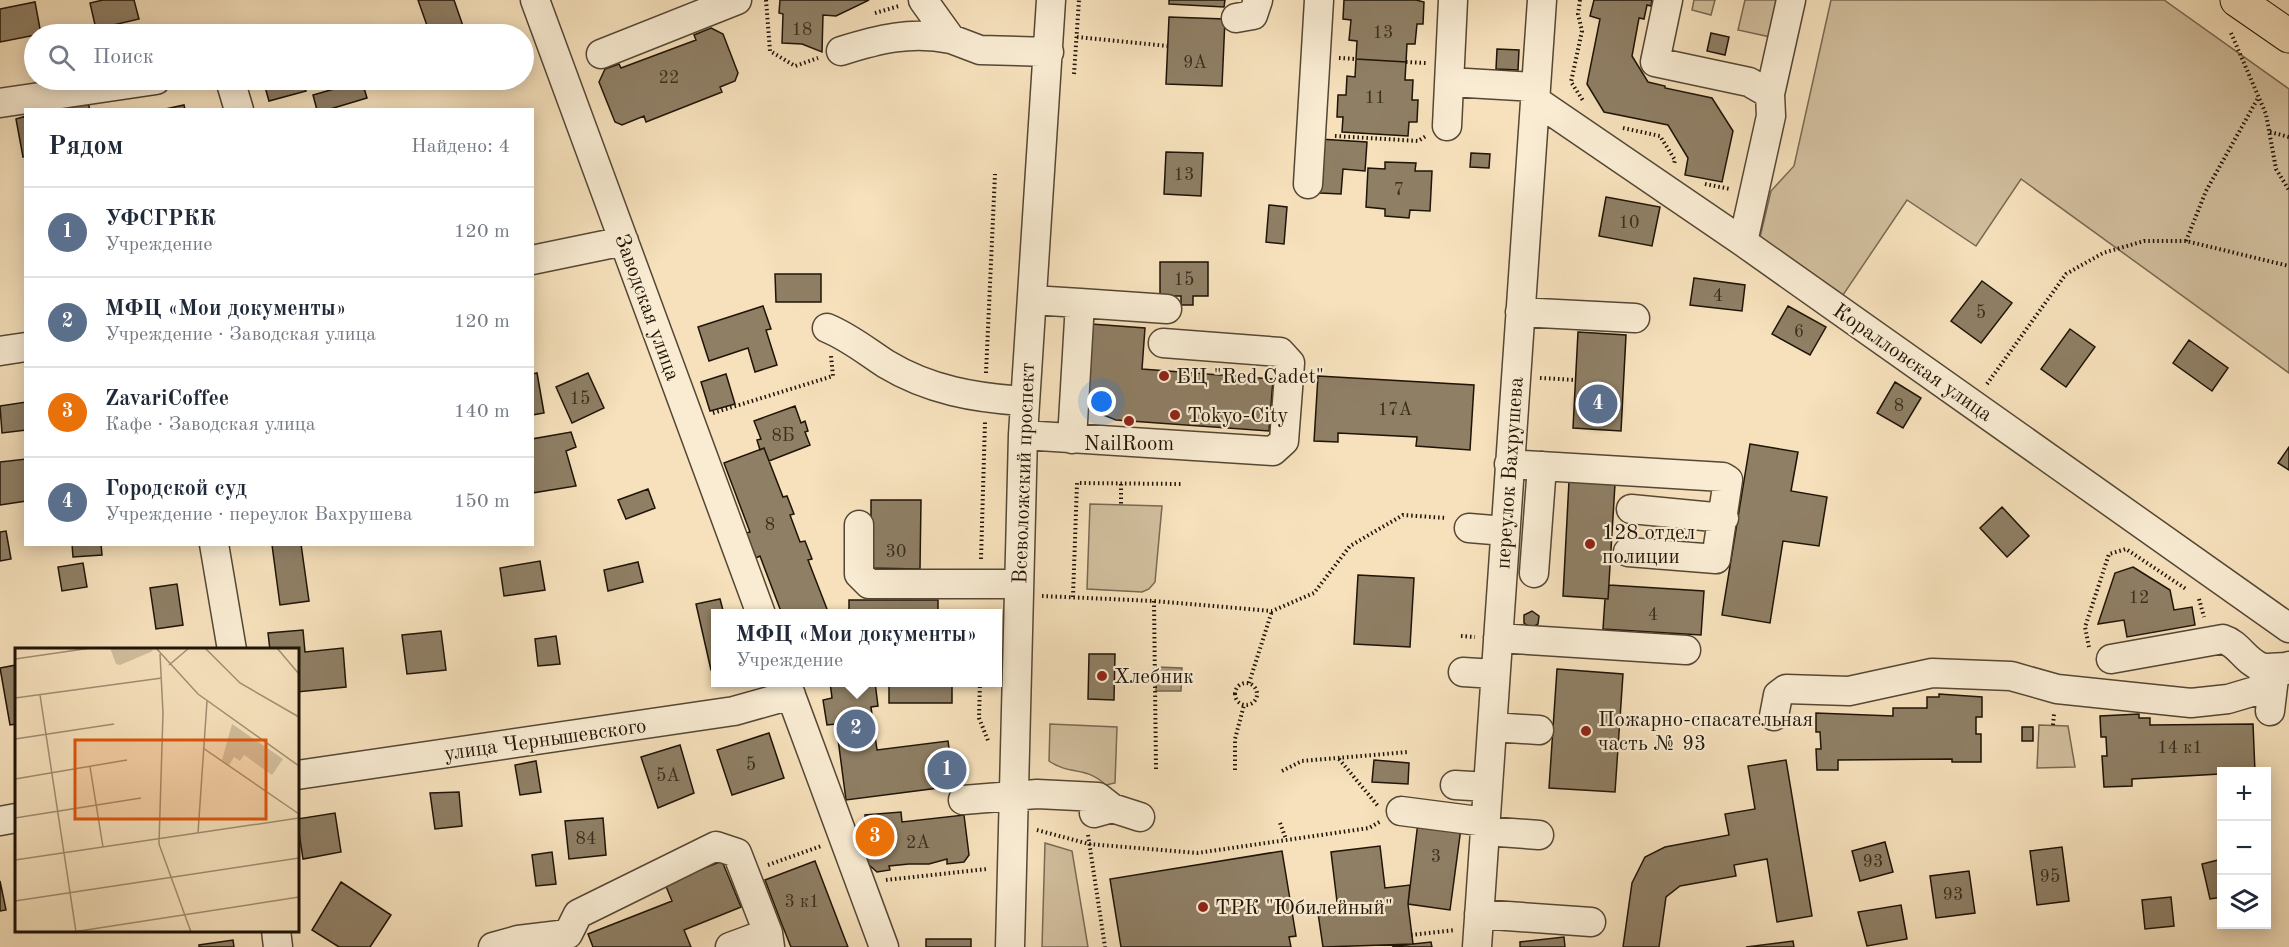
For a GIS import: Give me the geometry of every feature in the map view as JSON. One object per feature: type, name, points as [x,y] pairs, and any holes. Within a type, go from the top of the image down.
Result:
[{"type":"main road","points":[[2237,0],[2289,36]]},
{"type":"street","name":"Заводская улица","points":[[535,0],[759,609]]},
{"type":"street","points":[[601,54],[737,0]]},
{"type":"street","points":[[923,0],[951,39]]},
{"type":"street","name":"Всеволожский проспект","points":[[1010,947],[1014,802],[1031,590],[1023,435],[1024,400],[1051,0]]},
{"type":"street","points":[[1236,18],[1253,15],[1258,0]]},
{"type":"street","points":[[1308,184],[1319,0]]},
{"type":"street","points":[[1448,126],[1453,0]]},
{"type":"street","name":"переулок Вахрушева","points":[[1473,930],[1488,787],[1542,0]]},
{"type":"street","points":[[1668,0],[1654,62],[1749,82],[1778,100]]},
{"type":"street","points":[[1743,242],[1771,116],[1778,100],[1791,0]]},
{"type":"street","points":[[842,51],[882,38],[929,34],[951,39],[980,50],[1049,52]]},
{"type":"street","points":[[1450,82],[1535,94]]},
{"type":"street","points":[[0,103],[88,90]]},
{"type":"street","points":[[233,90],[238,108]]},
{"type":"street","name":"Коралловская улица","points":[[1535,94],[2289,628]]},
{"type":"street","points":[[534,260],[624,241]]},
{"type":"street","points":[[1032,300],[1167,309]]},
{"type":"street","points":[[1072,438],[1080,303]]},
{"type":"street","points":[[1520,312],[1635,318]]},
{"type":"street","points":[[827,328],[844,335],[888,365],[945,391],[985,398],[1024,400]]},
{"type":"street","points":[[1023,435],[1273,451],[1284,441],[1290,363],[1280,352],[1163,343]]},
{"type":"street","points":[[0,351],[24,347]]},
{"type":"street","points":[[1509,464],[1723,477],[1728,480],[1718,555],[1711,560],[1628,552]]},
{"type":"street","points":[[1534,573],[1542,466]]},
{"type":"street","points":[[1631,510],[1724,518]]},
{"type":"street","points":[[1457,523],[1505,531]]},
{"type":"street","points":[[859,525],[859,574],[869,584],[1031,590]]},
{"type":"street","points":[[214,546],[232,648]]},
{"type":"street","points":[[1498,638],[1686,650]]},
{"type":"street","points":[[2100,652],[2223,639],[2232,642],[2246,657],[2262,667],[2282,670]]},
{"type":"street","points":[[2270,711],[2282,670]]},
{"type":"street","points":[[1774,716],[1778,695],[1786,689],[1849,690],[1932,673],[2011,676],[2057,689],[2191,703],[2228,699],[2255,691],[2282,670]]},
{"type":"street","points":[[1463,672],[1495,674]]},
{"type":"street","points":[[789,689],[884,947]]},
{"type":"street","name":"улица Чернышевского","points":[[298,775],[734,711],[789,689]]},
{"type":"street","points":[[1492,727],[1539,730]]},
{"type":"street","points":[[1455,785],[1488,787]]},
{"type":"street","points":[[963,800],[1014,802],[1098,797],[1098,811],[1140,816]]},
{"type":"street","points":[[1394,814],[1539,835]]},
{"type":"street","points":[[0,821],[15,818]]},
{"type":"street","points":[[494,947],[518,940],[569,940],[578,914],[717,846],[737,853],[769,940],[730,947]]},
{"type":"street","points":[[1473,930],[1591,922]]},
{"type":"street","points":[[276,932],[278,947]]},
{"type":"path","points":[[766,0],[770,51],[795,66],[842,51]]},
{"type":"path","points":[[1581,0],[1578,14],[1582,31],[1571,82],[1587,106]]},
{"type":"path","points":[[2231,33],[2270,132],[2276,169],[2289,190]]},
{"type":"path","points":[[1077,37],[1168,46]]},
{"type":"path","points":[[2186,241],[2206,191],[2258,97]]},
{"type":"path","points":[[1311,135],[1418,141],[1448,126]]},
{"type":"path","points":[[1618,127],[1660,136],[1675,160],[1673,172]]},
{"type":"path","points":[[2270,132],[2289,137]]},
{"type":"path","points":[[1703,184],[1756,182]]},
{"type":"path","points":[[1972,404],[2066,274],[2103,253],[2144,241],[2186,241],[2289,266]]},
{"type":"path","points":[[690,420],[833,376],[827,328]]},
{"type":"path","points":[[1536,378],[1575,380]]},
{"type":"path","points":[[1073,597],[1077,483],[1180,484]]},
{"type":"path","points":[[1121,484],[1121,505]]},
{"type":"path","points":[[1031,590],[1073,597],[1272,611],[1314,593],[1350,546],[1403,515],[1457,523]]},
{"type":"path","points":[[2100,652],[2085,627],[2109,554],[2126,549],[2201,600],[2204,615]]},
{"type":"path","points":[[1154,601],[1156,769]]},
{"type":"path","points":[[1249,683],[1272,611]]},
{"type":"path","points":[[1249,683],[1254,686],[1257,697],[1254,702],[1244,705],[1238,702],[1235,691],[1238,686],[1249,683]]},
{"type":"path","points":[[980,687],[979,718],[990,746]]},
{"type":"path","points":[[1235,770],[1235,740],[1244,705]]},
{"type":"path","points":[[1282,771],[1302,761],[1408,752]]},
{"type":"path","points":[[1036,830],[1089,844],[1197,853],[1369,828],[1394,814],[1338,758]]},
{"type":"path","points":[[1098,811],[1089,844],[1105,947]]},
{"type":"path","points":[[1280,823],[1286,839]]},
{"type":"path","points":[[745,873],[844,838]]},
{"type":"path","points":[[884,880],[987,868]]},
{"type":"path","points":[[1411,935],[1473,930]]},
{"type":"shaded area","points":[[1694,0],[1715,0],[1711,15],[1692,10]]},
{"type":"shaded area","points":[[1745,0],[1784,0],[1775,38],[1738,30]]},
{"type":"shaded area","points":[[1831,0],[2164,0],[2289,89],[2289,373],[2021,179],[1976,246],[1907,200],[1843,295],[1760,237],[1771,191],[1794,166]]},
{"type":"shaded area","points":[[1090,504],[1162,506],[1155,582],[1149,589],[1142,592],[1087,589]]},
{"type":"shaded area","points":[[1157,667],[1182,668],[1181,691],[1156,691]]},
{"type":"shaded area","points":[[1050,724],[1117,727],[1115,783],[1106,785],[1091,775],[1057,766],[1049,761]]},
{"type":"shaded area","points":[[2039,725],[2068,726],[2075,767],[2037,768]]},
{"type":"shaded area","points":[[1045,843],[1072,851],[1088,947],[1042,947]]},
{"type":"building","points":[[103,0],[134,0],[139,19],[118,24],[95,24],[90,3]]},
{"type":"building","points":[[418,0],[454,0],[462,24],[426,24]]},
{"type":"building","points":[[780,0],[869,0],[836,16],[823,15],[822,52],[802,44],[782,43],[783,14],[779,13]]},
{"type":"building","points":[[1169,0],[1225,0],[1224,7],[1169,4]]},
{"type":"building","points":[[1344,0],[1424,2],[1423,24],[1417,24],[1415,44],[1407,44],[1406,62],[1356,59],[1357,41],[1349,40],[1351,20],[1343,19]]},
{"type":"building","points":[[1594,0],[1652,0],[1651,6],[1647,5],[1644,19],[1639,18],[1632,56],[1648,82],[1712,98],[1733,131],[1722,182],[1685,175],[1688,158],[1668,125],[1604,112],[1587,84],[1600,19],[1590,16]]},
{"type":"building","points":[[35,2],[39,24],[24,24],[24,37],[0,42],[0,9]]},
{"type":"building","points":[[1169,17],[1225,19],[1222,86],[1166,84]]},
{"type":"building","points":[[711,28],[723,34],[738,73],[735,81],[720,87],[722,92],[646,122],[644,116],[622,125],[615,122],[599,82],[605,69],[619,64],[621,68],[696,40],[694,35]]},
{"type":"building","points":[[1711,33],[1729,37],[1725,55],[1707,51]]},
{"type":"building","points":[[1497,49],[1519,50],[1518,70],[1496,69]]},
{"type":"building","points":[[1356,59],[1406,62],[1405,80],[1413,80],[1412,100],[1418,100],[1417,122],[1409,122],[1408,136],[1342,132],[1343,117],[1337,117],[1338,95],[1346,95],[1347,76],[1355,77]]},
{"type":"building","points":[[266,90],[306,91],[269,101]]},
{"type":"building","points":[[330,90],[365,90],[367,98],[334,108],[316,108],[313,95]]},
{"type":"building","points":[[88,103],[89,108],[67,108]]},
{"type":"building","points":[[24,117],[23,157],[16,119]]},
{"type":"building","points":[[1319,139],[1367,142],[1365,171],[1343,169],[1341,194],[1320,193]]},
{"type":"building","points":[[1166,152],[1203,153],[1201,196],[1164,194]]},
{"type":"building","points":[[1471,153],[1490,154],[1489,168],[1470,167]]},
{"type":"building","points":[[1385,162],[1416,163],[1415,171],[1432,171],[1430,211],[1410,210],[1409,218],[1385,216],[1385,209],[1366,207],[1368,168],[1385,169]]},
{"type":"building","points":[[1606,197],[1660,207],[1652,246],[1599,236]]},
{"type":"building","points":[[1269,205],[1287,207],[1284,244],[1266,242]]},
{"type":"building","points":[[1160,262],[1208,262],[1208,296],[1193,296],[1193,305],[1181,305],[1181,296],[1160,296]]},
{"type":"building","points":[[775,274],[821,274],[821,302],[776,302]]},
{"type":"building","points":[[1694,278],[1745,285],[1742,311],[1690,305]]},
{"type":"building","points":[[1982,281],[2012,303],[1981,343],[1951,321]]},
{"type":"building","points":[[763,306],[771,329],[766,330],[777,365],[755,372],[748,348],[709,361],[698,327]]},
{"type":"building","points":[[1788,306],[1826,327],[1810,355],[1772,334]]},
{"type":"building","name":"БЦ \"Red Cadet\"","points":[[1091,324],[1145,328],[1142,369],[1273,379],[1269,431],[1116,420],[1101,414],[1090,403],[1086,388]]},
{"type":"building","points":[[2070,329],[2095,347],[2066,387],[2041,369]]},
{"type":"building","points":[[1578,332],[1626,335],[1621,431],[1573,428]]},
{"type":"building","points":[[2189,340],[2228,368],[2212,391],[2173,363]]},
{"type":"building","points":[[537,373],[544,413],[534,415],[534,374]]},
{"type":"building","points":[[588,373],[604,408],[572,423],[556,387]]},
{"type":"building","points":[[726,374],[735,404],[710,411],[701,382]]},
{"type":"building","points":[[1318,376],[1474,385],[1470,450],[1416,446],[1417,437],[1338,433],[1338,442],[1314,441]]},
{"type":"building","points":[[1895,382],[1921,398],[1903,428],[1877,413]]},
{"type":"building","points":[[24,402],[24,430],[2,433],[0,406]]},
{"type":"building","points":[[795,406],[801,423],[805,421],[808,431],[805,432],[810,445],[769,461],[764,448],[760,450],[757,440],[761,439],[754,421]]},
{"type":"building","points":[[571,432],[576,447],[566,451],[576,486],[534,493],[534,439]]},
{"type":"building","points":[[1750,444],[1798,452],[1791,491],[1827,497],[1819,546],[1783,541],[1770,623],[1722,615]]},
{"type":"building","points":[[2289,447],[2289,470],[2278,463]]},
{"type":"building","points":[[764,448],[783,497],[787,496],[794,514],[790,515],[800,542],[805,541],[812,559],[808,560],[827,609],[780,609],[760,556],[756,558],[746,533],[750,532],[724,463]]},
{"type":"building","points":[[24,459],[24,501],[0,505],[0,462]]},
{"type":"building","points":[[1569,481],[1615,484],[1608,599],[1563,596]]},
{"type":"building","points":[[648,489],[655,508],[626,519],[618,500]]},
{"type":"building","points":[[871,500],[921,500],[920,569],[871,568]]},
{"type":"building","points":[[2002,507],[2029,536],[2007,557],[1980,528]]},
{"type":"building","points":[[6,531],[11,559],[0,561],[0,532]]},
{"type":"building","points":[[72,546],[101,546],[102,555],[73,557]]},
{"type":"building","points":[[272,546],[301,546],[309,601],[280,605]]},
{"type":"building","points":[[540,561],[545,590],[504,596],[500,568]]},
{"type":"building","points":[[638,562],[643,582],[608,591],[604,570]]},
{"type":"building","points":[[83,563],[87,587],[62,591],[58,567]]},
{"type":"building","points":[[2133,567],[2170,590],[2174,610],[2192,607],[2195,625],[2127,637],[2124,620],[2098,624],[2115,573]]},
{"type":"building","points":[[1358,575],[1414,578],[1410,647],[1354,644]]},
{"type":"building","points":[[177,584],[183,625],[156,629],[150,588]]},
{"type":"building","points":[[1609,585],[1704,591],[1701,635],[1603,629],[1605,599],[1608,599]]},
{"type":"building","points":[[720,599],[723,609],[711,609],[711,670],[696,604]]},
{"type":"building","points":[[849,600],[938,600],[938,609],[849,609]]},
{"type":"building","points":[[1532,611],[1539,616],[1538,624],[1531,628],[1524,623],[1524,615]]},
{"type":"building","points":[[303,630],[305,652],[343,648],[346,687],[298,692],[298,648],[270,648],[268,633]]},
{"type":"building","points":[[441,631],[446,670],[407,674],[402,635]]},
{"type":"building","points":[[556,636],[560,664],[538,666],[535,639]]},
{"type":"building","name":"Хлебник","points":[[1089,654],[1115,654],[1114,700],[1088,699]]},
{"type":"building","points":[[15,665],[15,724],[10,725],[0,668]]},
{"type":"building","name":"Пожарно-спасательная часть № 93","points":[[1557,669],[1623,674],[1615,792],[1549,788]]},
{"type":"building","points":[[831,687],[876,687],[878,706],[871,707],[877,750],[948,741],[954,786],[846,800],[836,724],[827,725],[823,700],[832,698]]},
{"type":"building","points":[[889,687],[952,687],[952,703],[889,703]]},
{"type":"building","points":[[1939,694],[1982,697],[1982,717],[1976,717],[1976,734],[1981,734],[1981,762],[1952,762],[1952,759],[1838,760],[1838,770],[1817,770],[1816,749],[1821,749],[1820,732],[1816,732],[1816,713],[1893,716],[1893,708],[1927,708],[1927,697],[1939,697]]},
{"type":"building","points":[[2139,714],[2139,718],[2150,718],[2150,725],[2253,724],[2255,767],[2217,767],[2217,774],[2132,779],[2132,786],[2104,787],[2102,756],[2107,756],[2106,737],[2101,737],[2100,716]]},
{"type":"building","points":[[2022,727],[2033,727],[2033,741],[2022,741]]},
{"type":"building","points":[[769,733],[784,778],[732,795],[717,750]]},
{"type":"building","points":[[680,745],[694,793],[658,808],[641,757]]},
{"type":"building","points":[[1374,760],[1409,763],[1408,784],[1372,782]]},
{"type":"building","points":[[1786,760],[1812,916],[1777,922],[1767,859],[1734,865],[1736,876],[1680,886],[1666,897],[1659,947],[1623,947],[1632,883],[1645,857],[1665,847],[1729,835],[1725,814],[1755,809],[1748,766]]},
{"type":"building","points":[[536,761],[541,792],[520,795],[515,765]]},
{"type":"building","points":[[459,792],[462,826],[435,829],[430,793]]},
{"type":"building","points":[[901,812],[902,822],[964,815],[969,855],[964,862],[947,864],[947,859],[929,864],[889,866],[890,870],[877,872],[868,864],[862,850],[869,848],[865,815]]},
{"type":"building","points":[[335,813],[341,852],[303,859],[298,819]]},
{"type":"building","points":[[603,818],[606,855],[569,859],[565,821]]},
{"type":"building","points":[[1418,822],[1461,828],[1450,910],[1408,904]]},
{"type":"building","points":[[1885,842],[1893,872],[1860,881],[1852,851]]},
{"type":"building","points":[[1380,846],[1385,888],[1410,885],[1408,904],[1413,944],[1323,947],[1318,913],[1338,910],[1331,852]]},
{"type":"building","points":[[2062,847],[2069,901],[2037,905],[2030,851]]},
{"type":"building","name":"ТРК \"Юбилейный\"","points":[[1282,851],[1296,936],[1289,937],[1291,947],[1121,947],[1110,879]]},
{"type":"building","points":[[552,852],[556,884],[536,886],[532,855]]},
{"type":"building","points":[[2217,860],[2217,898],[2210,899],[2202,864]]},
{"type":"building","points":[[722,861],[741,907],[684,930],[691,947],[593,947],[588,934],[672,901],[665,884]]},
{"type":"building","points":[[815,861],[848,947],[791,947],[781,922],[765,880]]},
{"type":"building","points":[[1969,871],[1975,913],[1936,918],[1930,876]]},
{"type":"building","points":[[0,881],[6,910],[0,911]]},
{"type":"building","points":[[341,882],[391,915],[370,947],[339,947],[312,930]]},
{"type":"building","points":[[2171,897],[2174,926],[2145,929],[2142,900]]},
{"type":"building","points":[[1901,905],[1907,939],[1867,946],[1858,912]]},
{"type":"building","points":[[1564,937],[1565,947],[1520,947],[1520,942]]},
{"type":"building","points":[[926,939],[971,939],[971,947],[926,947]]},
{"type":"building","points":[[233,940],[234,947],[199,947],[199,945]]},
{"type":"building","points":[[1793,941],[1794,947],[1746,947]]},
{"type":"building","points":[[1431,942],[1432,947],[1392,947],[1413,944]]},
{"type":"place","name":"БЦ \"Red Cadet\"","points":[[1164,376]]},
{"type":"place","name":"Городской суд","points":[[1598,404]]},
{"type":"place","name":"Tokyo-City","points":[[1175,415]]},
{"type":"place","name":"NailRoom","points":[[1129,421]]},
{"type":"place","name":"128 отдел полиции","points":[[1590,544]]},
{"type":"place","name":"Хлебник","points":[[1102,676]]},
{"type":"place","name":"МФЦ «Мои документы»","points":[[856,729]]},
{"type":"place","name":"Пожарно-спасательная часть № 93","points":[[1586,731]]},
{"type":"place","name":"УФСГРКК","points":[[947,770]]},
{"type":"place","name":"ZavariCoffee","points":[[875,837]]},
{"type":"place","name":"ТРК \"Юбилейный\"","points":[[1203,907]]}]
